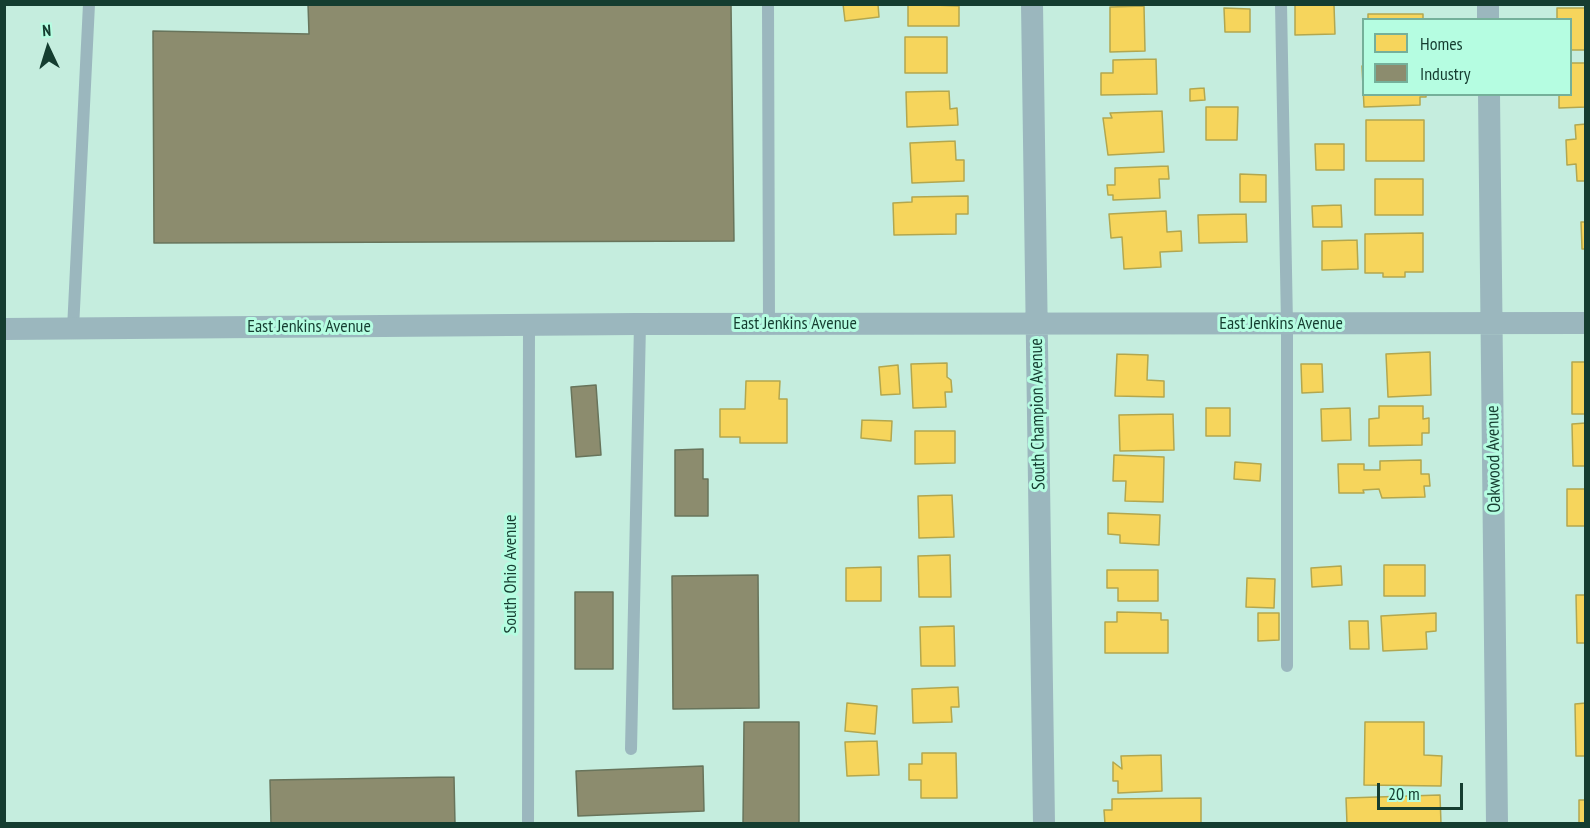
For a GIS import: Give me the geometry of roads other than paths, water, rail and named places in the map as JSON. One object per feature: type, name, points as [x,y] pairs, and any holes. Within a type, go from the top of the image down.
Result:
[{"type":"street","name":"South Champion Avenue","points":[[1032,4],[1044,824]]},
{"type":"street","name":"Oakwood Avenue","points":[[1489,96],[1497,824]]},
{"type":"street","name":"East Jenkins Avenue","points":[[4,329],[640,324],[1586,323]]},
{"type":"lane","points":[[74,329],[89,4]]},
{"type":"lane","points":[[768,4],[769,324]]},
{"type":"lane","points":[[1281,4],[1287,324],[1287,666]]},
{"type":"lane","points":[[631,749],[640,324]]},
{"type":"lane","name":"South Ohio Avenue","points":[[528,824],[529,325]]}]
